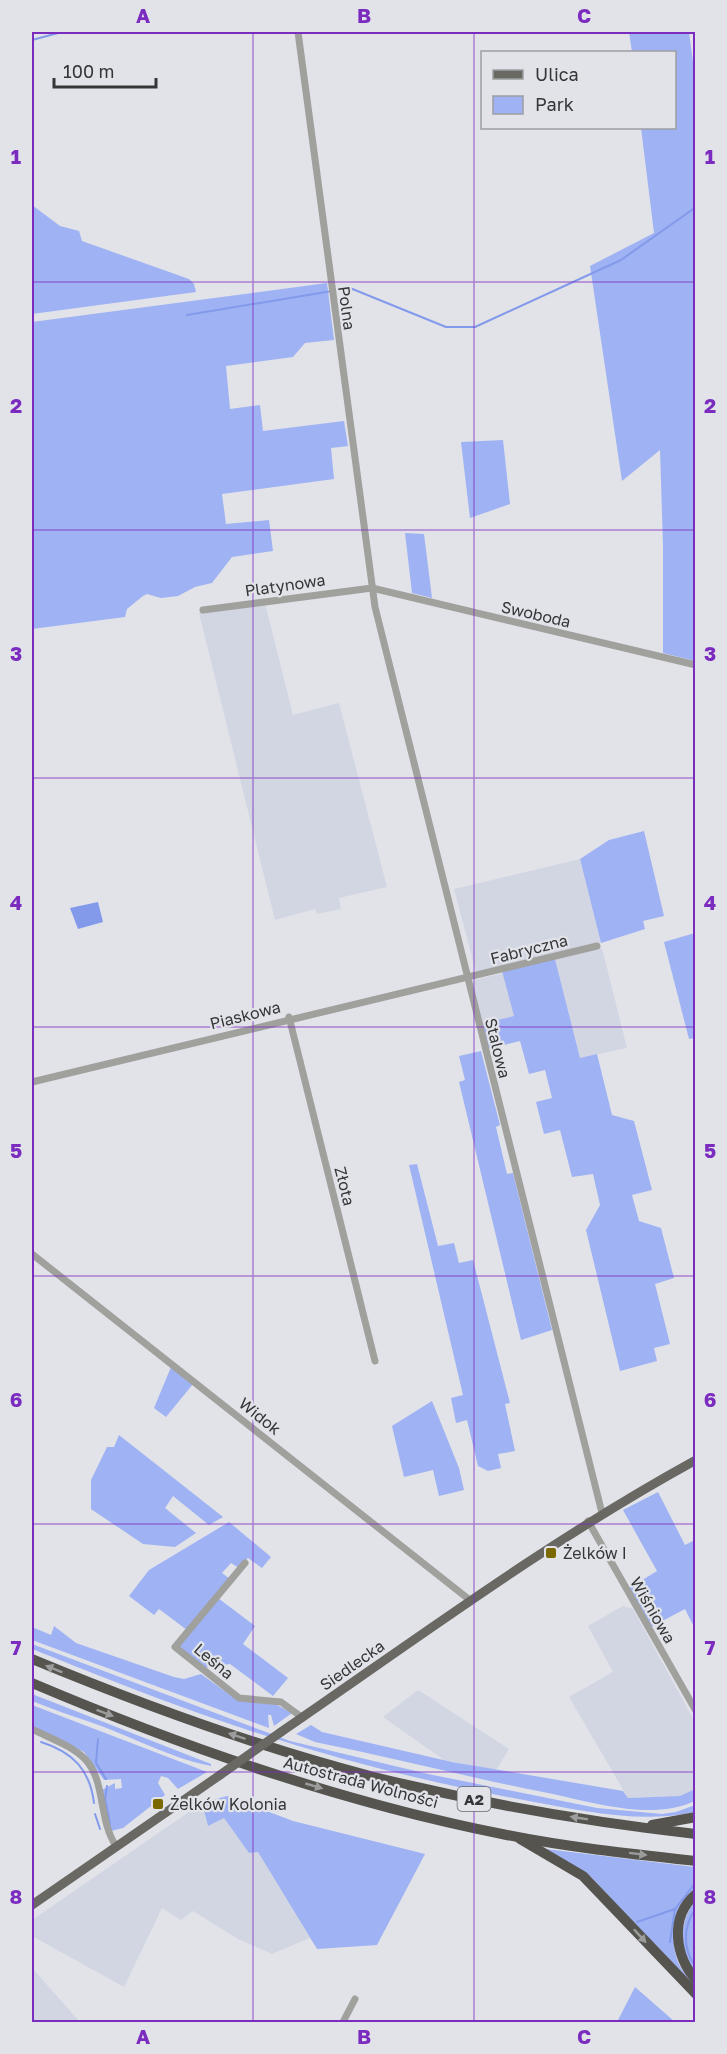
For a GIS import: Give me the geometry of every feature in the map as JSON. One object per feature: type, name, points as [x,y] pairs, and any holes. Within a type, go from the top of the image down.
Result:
[{"type":"highway","name":"Autostrada Wolności","points":[[32,1659],[205,1725],[373,1777],[484,1802],[637,1827],[696,1834]]},
{"type":"highway","name":"Autostrada Wolności","points":[[32,1683],[149,1731],[286,1778],[384,1806],[518,1837],[696,1861]]},
{"type":"highway","points":[[637,1827],[696,1817]]},
{"type":"highway","points":[[518,1837],[590,1882],[696,1994]]},
{"type":"highway","points":[[696,1894],[686,1905],[677,1932],[682,1959],[696,1980]]},
{"type":"main road","name":"Siedlecka","points":[[32,1905],[588,1521],[696,1460]]},
{"type":"street","name":"Polna","points":[[298,32],[372,588]]},
{"type":"street","name":"Platynowa","points":[[203,610],[372,588]]},
{"type":"street","name":"Swoboda","points":[[372,588],[696,665]]},
{"type":"street","name":"Stalowa","points":[[372,588],[379,629],[602,1513]]},
{"type":"street","name":"Fabryczna","points":[[466,978],[597,946]]},
{"type":"street","name":"Piaskowa","points":[[32,1082],[289,1017],[375,1001],[466,978]]},
{"type":"street","name":"Złota","points":[[289,1017],[375,1361]]},
{"type":"street","name":"Widok","points":[[32,1254],[471,1601]]},
{"type":"street","name":"Wiśniowa","points":[[588,1521],[696,1712]]},
{"type":"street","name":"Leśna","points":[[245,1563],[176,1647],[239,1698],[281,1702],[303,1718]]},
{"type":"street","points":[[32,1729],[78,1752],[92,1768],[98,1782],[107,1831],[116,1846]]},
{"type":"street","points":[[342,2022],[355,1999]]},
{"type":"shaded area","points":[[265,603],[293,715],[339,703],[387,887],[339,898],[341,909],[317,914],[315,909],[275,920],[199,613]]},
{"type":"shaded area","points":[[580,859],[601,943],[476,972],[454,889]]},
{"type":"shaded area","points":[[98,902],[103,922],[78,929],[70,908]]},
{"type":"shaded area","points":[[602,948],[627,1048],[580,1058],[555,959]]},
{"type":"shaded area","points":[[503,973],[514,1016],[481,1024],[472,985],[475,980]]},
{"type":"shaded area","points":[[623,1606],[633,1609],[695,1722],[695,1789],[680,1796],[628,1798],[569,1697],[613,1672],[588,1626]]},
{"type":"shaded area","points":[[418,1690],[509,1749],[496,1770],[444,1760],[383,1717]]},
{"type":"shaded area","points":[[202,1803],[208,1826],[224,1818],[249,1853],[258,1852],[310,1938],[272,1954],[238,1939],[193,1911],[181,1920],[162,1908],[124,1987],[32,1936],[32,1920]]},
{"type":"shaded area","points":[[32,1968],[80,2022],[32,2022]]},
{"type":"green space","points":[[629,32],[689,32],[695,77],[695,661],[663,653],[660,450],[622,481],[590,266],[654,233],[641,129],[676,129],[676,51],[632,51]]},
{"type":"green space","points":[[32,205],[60,226],[79,231],[82,241],[189,279],[194,284],[196,292],[32,314]]},
{"type":"green space","points":[[327,283],[334,340],[305,343],[293,357],[226,366],[230,409],[260,405],[263,431],[344,421],[348,446],[331,448],[334,479],[222,494],[226,524],[269,520],[273,551],[232,557],[212,583],[195,587],[178,596],[161,598],[147,594],[127,609],[125,617],[32,629],[32,322]]},
{"type":"green space","points":[[503,440],[510,504],[470,518],[461,442]]},
{"type":"green space","points":[[405,533],[424,534],[432,598],[412,593]]},
{"type":"green space","points":[[644,831],[664,916],[643,921],[645,929],[601,943],[580,859],[609,840]]},
{"type":"green space","points":[[695,933],[695,1038],[689,1039],[664,942]]},
{"type":"green space","points":[[555,959],[580,1058],[597,1054],[612,1115],[634,1121],[652,1190],[632,1195],[639,1221],[661,1228],[674,1278],[655,1284],[670,1344],[654,1348],[657,1361],[620,1371],[586,1230],[600,1205],[593,1174],[572,1177],[560,1130],[544,1134],[536,1102],[552,1098],[545,1070],[529,1074],[520,1041],[487,1049],[481,1024],[514,1016],[502,971]]},
{"type":"green space","points":[[481,1051],[500,1125],[496,1127],[507,1174],[513,1173],[552,1330],[521,1340],[459,1082],[465,1080],[459,1056]]},
{"type":"green space","points":[[417,1164],[438,1246],[454,1243],[459,1263],[473,1260],[510,1403],[505,1404],[515,1451],[498,1454],[501,1468],[488,1471],[478,1466],[467,1420],[456,1423],[451,1398],[463,1395],[409,1165]]},
{"type":"green space","points":[[171,1367],[193,1384],[166,1417],[154,1408]]},
{"type":"green space","points":[[432,1401],[459,1468],[464,1490],[439,1496],[433,1470],[404,1477],[392,1426]]},
{"type":"green space","points":[[119,1435],[223,1517],[209,1525],[173,1496],[165,1508],[196,1533],[175,1547],[143,1544],[91,1509],[91,1480],[107,1447],[114,1447]]},
{"type":"green space","points":[[658,1492],[685,1545],[695,1540],[695,1629],[685,1609],[651,1627],[629,1588],[657,1571],[623,1510]]},
{"type":"green space","points":[[229,1522],[271,1557],[262,1568],[248,1558],[239,1568],[231,1563],[222,1573],[230,1579],[187,1630],[159,1609],[154,1615],[129,1596],[149,1570]]},
{"type":"green space","points":[[218,1598],[255,1626],[243,1644],[288,1678],[273,1696],[230,1664],[203,1668],[178,1647]]},
{"type":"green space","points":[[54,1626],[76,1643],[174,1677],[184,1679],[201,1674],[237,1700],[277,1705],[292,1713],[274,1726],[271,1715],[268,1715],[269,1728],[32,1640],[32,1627],[51,1635]]},
{"type":"green space","points":[[32,1644],[290,1741],[428,1774],[597,1808],[662,1814],[695,1805],[695,1812],[654,1817],[612,1815],[487,1793],[405,1775],[282,1741],[201,1714],[32,1649]]},
{"type":"green space","points":[[32,1694],[211,1764],[211,1766],[166,1753],[32,1701]]},
{"type":"green space","points":[[32,1705],[207,1772],[178,1789],[168,1778],[161,1776],[158,1783],[165,1795],[123,1828],[111,1831],[102,1790],[115,1783],[115,1789],[122,1788],[121,1779],[104,1780],[84,1752],[32,1726]]},
{"type":"green space","points":[[311,1725],[322,1732],[452,1762],[623,1791],[628,1798],[680,1796],[695,1789],[695,1801],[658,1810],[619,1808],[315,1742],[296,1734]]},
{"type":"green space","points":[[227,1796],[293,1821],[425,1854],[377,1945],[317,1949],[258,1852],[249,1853],[224,1818],[208,1826],[202,1803]]},
{"type":"green space","points":[[546,1849],[695,1867],[695,1888],[679,1915],[674,1946],[680,1966],[695,1989],[591,1877]]},
{"type":"green space","points":[[695,1901],[695,1974],[683,1947],[683,1928],[689,1910]]},
{"type":"green space","points":[[635,1987],[675,2022],[617,2022]]},
{"type":"waterway","points":[[32,40],[62,32]]},
{"type":"waterway","points":[[187,315],[350,288],[446,327],[475,327],[621,260],[696,207]]},
{"type":"waterway","points":[[98,1739],[96,1763],[106,1779]]},
{"type":"waterway","points":[[41,1742],[62,1751],[78,1764],[89,1781],[94,1803]]},
{"type":"waterway","points":[[107,1786],[105,1799],[110,1824]]},
{"type":"waterway","points":[[95,1814],[100,1829]]},
{"type":"waterway","points":[[670,1942],[675,1909],[696,1882]]},
{"type":"waterway","points":[[696,1908],[689,1922],[686,1938],[688,1953],[696,1967]]},
{"type":"waterway","points":[[637,1922],[675,1909]]},
{"type":"place","name":"Żelków I","points":[[551,1553]]},
{"type":"place","name":"Żelków Kolonia","points":[[158,1804]]}]
